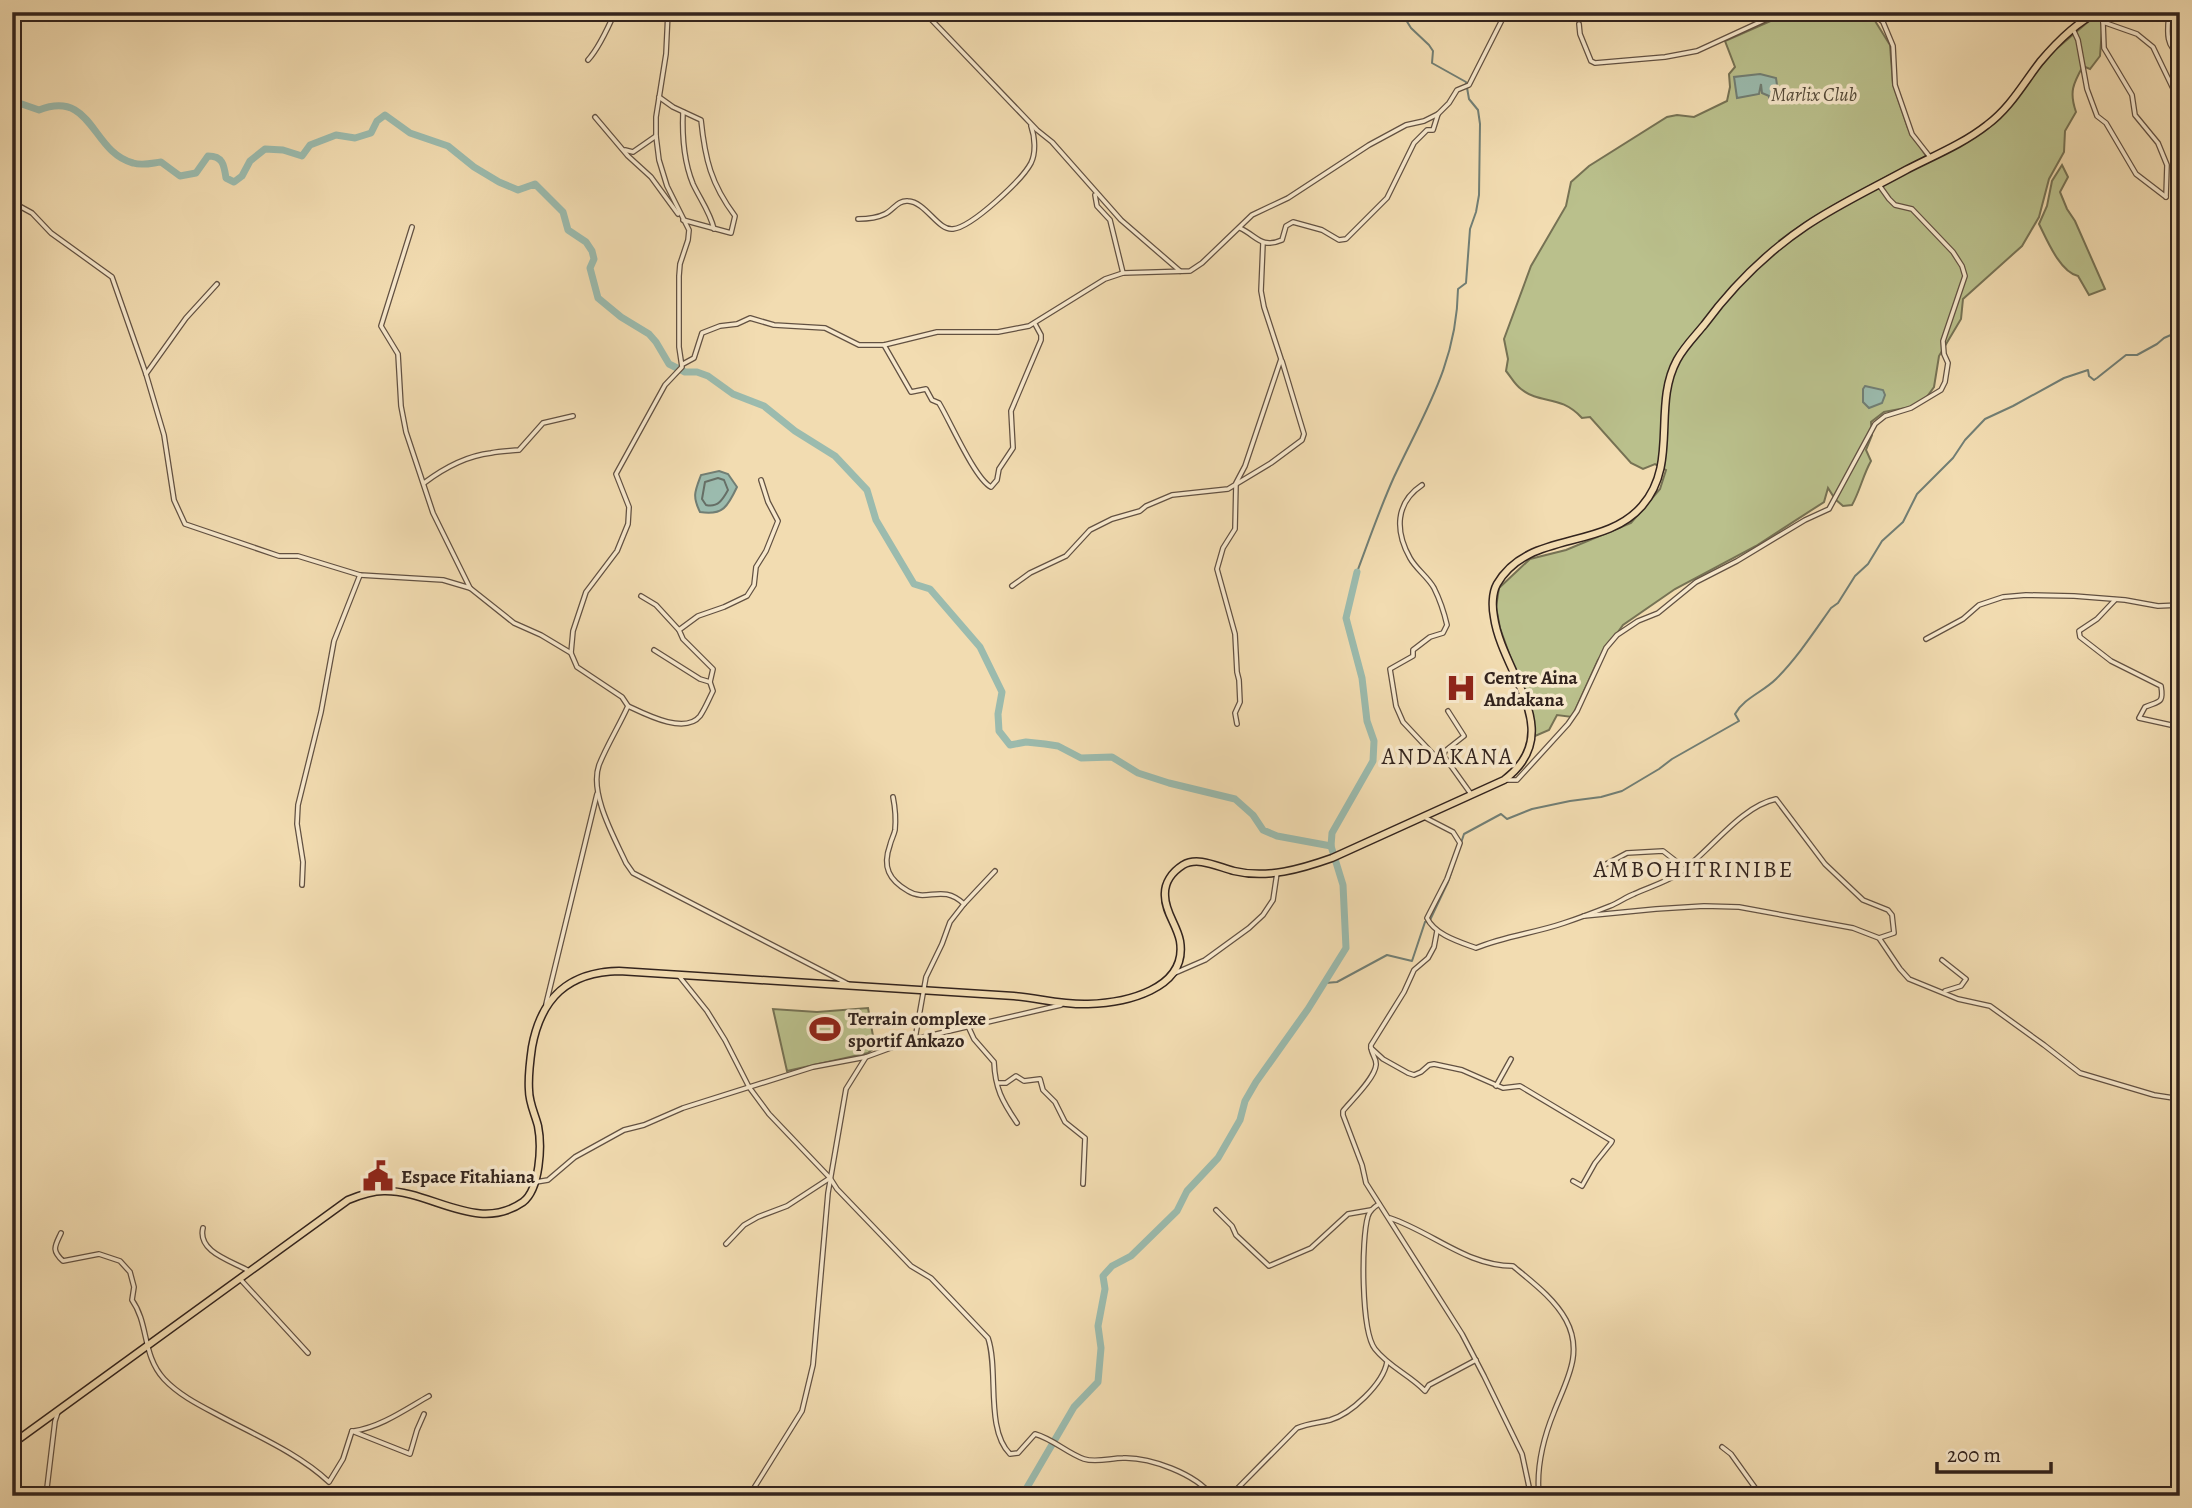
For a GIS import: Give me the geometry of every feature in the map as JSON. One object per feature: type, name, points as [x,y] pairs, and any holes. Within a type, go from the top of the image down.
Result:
[{"type":"main road","points":[[12,1444],[329,1213],[360,1195],[392,1191],[465,1211],[487,1214],[523,1202],[536,1182],[539,1134],[530,1101],[528,1081],[534,1038],[545,1009],[554,997],[565,986],[590,974],[619,971],[1014,996],[1066,1003],[1089,1004],[1123,1000],[1160,986],[1173,974],[1179,961],[1181,948],[1165,896],[1167,883],[1184,864],[1196,862],[1245,874],[1277,873],[1336,856],[1504,780],[1523,762],[1533,732],[1528,707],[1502,651],[1495,628],[1492,607],[1496,586],[1525,555],[1612,529],[1641,507],[1652,492],[1661,470],[1665,393],[1677,360],[1726,298],[1769,254],[1806,226],[1989,124],[2010,104],[2039,64],[2073,29],[2099,12]]},
{"type":"street","points":[[588,60],[597,51],[615,12]]},
{"type":"street","points":[[659,97],[701,120],[705,157],[711,177],[734,216],[731,233],[683,220],[667,186],[659,160],[656,136],[659,97],[666,54],[668,12]]},
{"type":"street","points":[[924,12],[1037,131],[1052,142],[1121,220],[1180,271]]},
{"type":"street","points":[[994,12],[1042,19],[1055,12]]},
{"type":"street","points":[[641,596],[656,605],[679,630],[683,639],[713,669],[710,682],[713,691],[699,718],[684,724],[657,719],[628,706],[622,697],[577,667],[571,653],[573,631],[586,592],[617,551],[628,524],[629,507],[616,474],[665,385],[694,358],[702,333],[753,318],[765,324],[825,328],[859,345],[884,345],[937,332],[998,332],[1035,324],[1105,279],[1123,273],[1190,271],[1252,215],[1288,198],[1369,145],[1406,125],[1438,114],[1458,90],[1466,85],[1506,12]]},
{"type":"street","points":[[1579,24],[1587,52],[1595,63],[1665,57],[1697,51],[1782,12]]},
{"type":"street","points":[[1872,12],[1883,22],[1893,46],[1895,85],[1912,134],[1930,158]]},
{"type":"street","points":[[2073,29],[2078,40],[2087,89],[2097,116],[2106,123],[2136,174],[2166,197],[2167,165],[2158,144],[2135,115],[2132,95],[2104,48],[2103,22],[2099,12]]},
{"type":"street","points":[[2169,12],[2168,43],[2180,54]]},
{"type":"street","points":[[2103,22],[2137,34],[2153,47],[2180,103]]},
{"type":"street","points":[[683,112],[682,130],[686,160],[692,181],[714,229]]},
{"type":"street","points":[[1240,228],[1263,243],[1272,245],[1282,240],[1286,226],[1293,222],[1322,230],[1339,240],[1346,239],[1387,198],[1414,143],[1427,130],[1433,130],[1438,114]]},
{"type":"street","points":[[595,117],[651,177],[689,230],[679,276],[678,347],[683,366]]},
{"type":"street","points":[[858,219],[884,215],[905,201],[917,204],[929,212],[945,228],[954,229],[967,223],[998,200],[1030,166],[1034,136],[1029,121]]},
{"type":"street","points":[[623,150],[633,152],[656,136]]},
{"type":"street","points":[[1504,780],[1517,780],[1568,724],[1588,689],[1606,648],[1617,635],[1658,612],[1696,582],[1829,509],[1875,424],[1885,416],[1911,408],[1941,390],[1948,363],[1944,354],[1944,341],[1965,275],[1953,252],[1912,209],[1895,205],[1879,185]]},
{"type":"street","points":[[1095,193],[1097,206],[1110,220],[1123,273]]},
{"type":"street","points":[[12,202],[32,213],[51,233],[112,277],[146,374],[164,435],[174,500],[186,524],[279,556],[298,556],[360,575],[443,580],[470,588],[514,623],[571,653]]},
{"type":"street","points":[[412,227],[381,326],[398,354],[401,406],[406,432],[433,513],[470,588]]},
{"type":"street","points":[[1012,586],[1030,573],[1066,556],[1090,530],[1112,519],[1140,511],[1172,495],[1228,489],[1236,482],[1253,475],[1302,440],[1304,434],[1264,307],[1261,291],[1263,243]]},
{"type":"street","points":[[146,374],[186,318],[217,284]]},
{"type":"street","points":[[884,345],[911,393],[926,389],[932,400],[939,403],[978,474],[987,486],[991,487],[1013,447],[1011,411],[1041,340],[1035,324]]},
{"type":"street","points":[[1237,723],[1235,713],[1240,702],[1235,634],[1217,569],[1223,548],[1236,529],[1236,482],[1245,466],[1281,359]]},
{"type":"street","points":[[424,483],[457,462],[489,453],[519,450],[543,423],[573,416]]},
{"type":"street","points":[[679,630],[698,615],[747,596],[754,585],[756,567],[766,551],[778,521],[761,480]]},
{"type":"street","points":[[1422,485],[1406,499],[1400,519],[1401,532],[1409,557],[1435,590],[1447,625],[1443,633],[1430,637],[1413,650],[1413,656],[1390,669],[1396,706],[1404,722],[1433,754],[1443,758],[1471,794]]},
{"type":"street","points":[[302,885],[303,862],[297,824],[298,805],[321,712],[334,640],[360,575]]},
{"type":"street","points":[[1926,639],[1963,620],[1979,605],[1997,598],[2037,595],[2115,600],[2158,607],[2180,605]]},
{"type":"street","points":[[2115,600],[2079,631],[2080,637],[2111,661],[2161,686],[2161,700],[2158,704],[2146,707],[2139,718],[2180,727]]},
{"type":"street","points":[[654,650],[700,679],[710,682]]},
{"type":"street","points":[[628,706],[598,766],[597,776],[598,791],[609,824],[633,873],[853,986]]},
{"type":"street","points":[[1443,758],[1445,751],[1464,736],[1448,711]]},
{"type":"street","points":[[545,1009],[598,791]]},
{"type":"street","points":[[892,797],[895,832],[888,849],[891,880],[911,893],[920,895],[938,892],[956,896],[964,904]]},
{"type":"street","points":[[1423,817],[1453,832],[1460,843],[1447,879],[1427,918],[1437,931],[1476,948],[1564,923],[1612,906],[1630,895],[1650,888],[1682,870],[1742,817],[1767,801],[1776,799],[1825,864],[1863,900],[1888,910],[1892,915],[1894,933],[1880,938]]},
{"type":"street","points":[[1597,869],[1627,853],[1663,850],[1681,865],[1682,870]]},
{"type":"street","points":[[915,1040],[926,976],[950,922],[995,870]]},
{"type":"street","points":[[1173,974],[1205,960],[1264,915],[1273,900],[1277,873]]},
{"type":"street","points":[[1579,917],[1668,908],[1738,907],[1853,928],[1880,938],[1909,979],[1958,999],[1990,1006],[2080,1073],[2180,1100]]},
{"type":"street","points":[[1437,931],[1434,947],[1414,970],[1404,992],[1373,1042],[1371,1048],[1372,1056],[1377,1062],[1376,1068],[1343,1111],[1343,1115],[1362,1165],[1366,1184],[1390,1217],[1476,1360],[1522,1454],[1531,1496]]},
{"type":"street","points":[[1942,960],[1966,979],[1961,986],[1943,991]]},
{"type":"street","points":[[679,975],[725,1040],[749,1087],[769,1114],[911,1266],[931,1278],[988,1338],[993,1351],[993,1395],[997,1424],[1004,1448],[1010,1454],[1018,1453],[1035,1434],[1088,1460],[1135,1458],[1171,1469],[1197,1481],[1212,1496]]},
{"type":"street","points":[[536,1182],[548,1180],[575,1157],[624,1130],[644,1125],[683,1108],[813,1068],[866,1057],[915,1040],[1066,1003]]},
{"type":"street","points":[[968,1026],[974,1039],[994,1062],[1000,1098],[1017,1123]]},
{"type":"street","points":[[1371,1048],[1383,1059],[1408,1073],[1421,1072],[1434,1064],[1462,1070],[1496,1086],[1508,1089],[1520,1086],[1612,1141],[1592,1167],[1582,1186],[1573,1181]]},
{"type":"street","points":[[749,1496],[802,1411],[813,1365],[830,1178],[846,1089],[866,1057]]},
{"type":"street","points":[[1496,1086],[1511,1059]]},
{"type":"street","points":[[998,1083],[1006,1083],[1016,1076],[1024,1081],[1040,1079],[1043,1090],[1055,1102],[1065,1122],[1085,1138],[1083,1184]]},
{"type":"street","points":[[726,1244],[744,1225],[787,1206],[830,1178]]},
{"type":"street","points":[[1216,1210],[1269,1266],[1311,1248],[1348,1214],[1371,1210],[1379,1204]]},
{"type":"street","points":[[1371,1210],[1367,1219],[1362,1272],[1363,1295],[1374,1348],[1387,1362],[1425,1391],[1429,1385],[1476,1360]]},
{"type":"street","points":[[1390,1217],[1495,1266],[1513,1266],[1542,1290],[1564,1317],[1575,1347],[1570,1375],[1554,1411],[1539,1460],[1539,1496]]},
{"type":"street","points":[[203,1228],[201,1235],[206,1248],[249,1271]]},
{"type":"street","points":[[61,1233],[54,1248],[56,1255],[63,1261],[99,1254],[120,1261],[130,1272],[134,1287],[132,1300],[138,1309],[146,1347],[156,1370],[191,1400],[301,1461],[329,1482],[343,1459],[352,1432]]},
{"type":"street","points":[[239,1278],[308,1353]]},
{"type":"street","points":[[1230,1496],[1297,1429],[1308,1423],[1331,1420],[1359,1402],[1385,1372],[1387,1362]]},
{"type":"street","points":[[352,1432],[364,1430],[397,1415],[429,1396]]},
{"type":"street","points":[[46,1496],[55,1420],[59,1410]]},
{"type":"street","points":[[352,1432],[410,1454],[424,1414]]},
{"type":"street","points":[[1722,1447],[1731,1454],[1760,1496]]},
{"type":"green space","name":"Marlix Club","points":[[1791,12],[1863,12],[1872,16],[1890,45],[1893,84],[1908,128],[1926,156],[1814,217],[1779,241],[1780,244],[1817,219],[1955,145],[1999,115],[2055,50],[2089,21],[2103,15],[2100,56],[2090,69],[2083,66],[2075,83],[2073,99],[2076,112],[2065,131],[2064,152],[2049,179],[2039,217],[2022,246],[1963,299],[1961,319],[1939,356],[1934,387],[1926,398],[1911,407],[1884,412],[1871,422],[1872,435],[1866,450],[1871,461],[1852,505],[1843,506],[1828,488],[1824,502],[1756,546],[1675,589],[1623,625],[1598,660],[1572,717],[1557,715],[1549,730],[1535,736],[1533,721],[1500,628],[1496,607],[1499,588],[1530,559],[1566,550],[1631,523],[1660,489],[1666,470],[1655,464],[1643,469],[1631,463],[1590,417],[1582,418],[1558,402],[1528,394],[1519,387],[1506,371],[1508,359],[1504,339],[1531,266],[1566,206],[1571,182],[1589,166],[1667,117],[1694,117],[1727,101],[1729,74],[1735,67],[1725,41]]},
{"type":"green space","points":[[2062,165],[2068,177],[2060,192],[2105,289],[2089,295],[2078,276],[2060,262],[2039,224],[2047,206],[2052,181]]},
{"type":"green space","name":"Terrain complexe sportif Ankazo","points":[[868,1008],[875,1047],[868,1053],[787,1071],[773,1009],[817,1012]]},
{"type":"water","points":[[1760,74],[1776,78],[1780,90],[1777,103],[1769,101],[1769,96],[1762,93],[1761,84],[1759,94],[1737,98],[1734,77]]},
{"type":"water","points":[[1865,386],[1883,390],[1885,395],[1882,403],[1869,408],[1863,402]]},
{"type":"water","points":[[719,471],[728,474],[737,487],[724,508],[708,513],[700,512],[695,494],[701,475]]},
{"type":"waterway","points":[[1357,572],[1389,489],[1437,387],[1445,364],[1452,341],[1458,289],[1466,283],[1470,229],[1479,195],[1478,110],[1469,99],[1466,82],[1432,63],[1433,51],[1411,28],[1401,12]]},
{"type":"waterway","points":[[12,103],[39,110],[57,106],[71,108],[90,124],[119,157],[137,164],[161,162],[180,176],[196,173],[208,156],[213,156],[222,162],[226,178],[234,182],[242,176],[250,161],[265,149],[283,150],[302,156],[310,145],[336,135],[355,138],[371,133],[377,121],[385,115],[410,133],[448,146],[474,167],[499,182],[518,190],[535,184],[563,212],[568,230],[586,242],[592,251],[594,259],[590,268],[598,298],[621,317],[649,334],[669,364],[685,372],[708,376],[733,394],[764,406],[795,431],[835,456],[867,490],[876,520],[914,584],[930,589],[980,647],[1002,692],[998,714],[999,731],[1010,745],[1026,742],[1045,744],[1058,746],[1081,758],[1112,757],[1138,773],[1235,799],[1253,815],[1263,830],[1277,836],[1331,846]]},
{"type":"waterway","points":[[2180,307],[2172,311],[2180,323]]},
{"type":"waterway","points":[[1325,983],[1337,982],[1387,955],[1412,961],[1425,922],[1430,920],[1448,882],[1464,834],[1501,814],[1507,819],[1532,809],[1622,791],[1739,721],[1735,714],[1739,708],[1771,684],[1791,662],[1831,608],[1838,603],[1855,576],[1868,564],[1882,541],[1903,522],[1917,494],[1953,458],[1965,440],[1985,419],[2064,378],[2088,370],[2089,376],[2094,380],[2126,355],[2137,355],[2180,331]]},
{"type":"waterway","points":[[1022,1496],[1074,1407],[1098,1382],[1101,1348],[1098,1326],[1105,1289],[1103,1276],[1112,1266],[1131,1256],[1177,1211],[1187,1191],[1218,1158],[1240,1120],[1245,1101],[1256,1082],[1308,1009],[1346,948],[1343,885],[1331,846],[1332,833],[1373,761],[1374,741],[1367,721],[1362,678],[1346,618],[1357,572]]},
{"type":"place","name":"Centre Aina Andakana","points":[[1461,688]]},
{"type":"place","name":"Terrain complexe sportif Ankazo","points":[[825,1029]]},
{"type":"place","name":"Espace Fitahiana","points":[[378,1176]]},
{"type":"district","name":"ANDAKANA","points":[[1448,756]]},
{"type":"district","name":"AMBOHITRINIBE","points":[[1694,869]]}]
